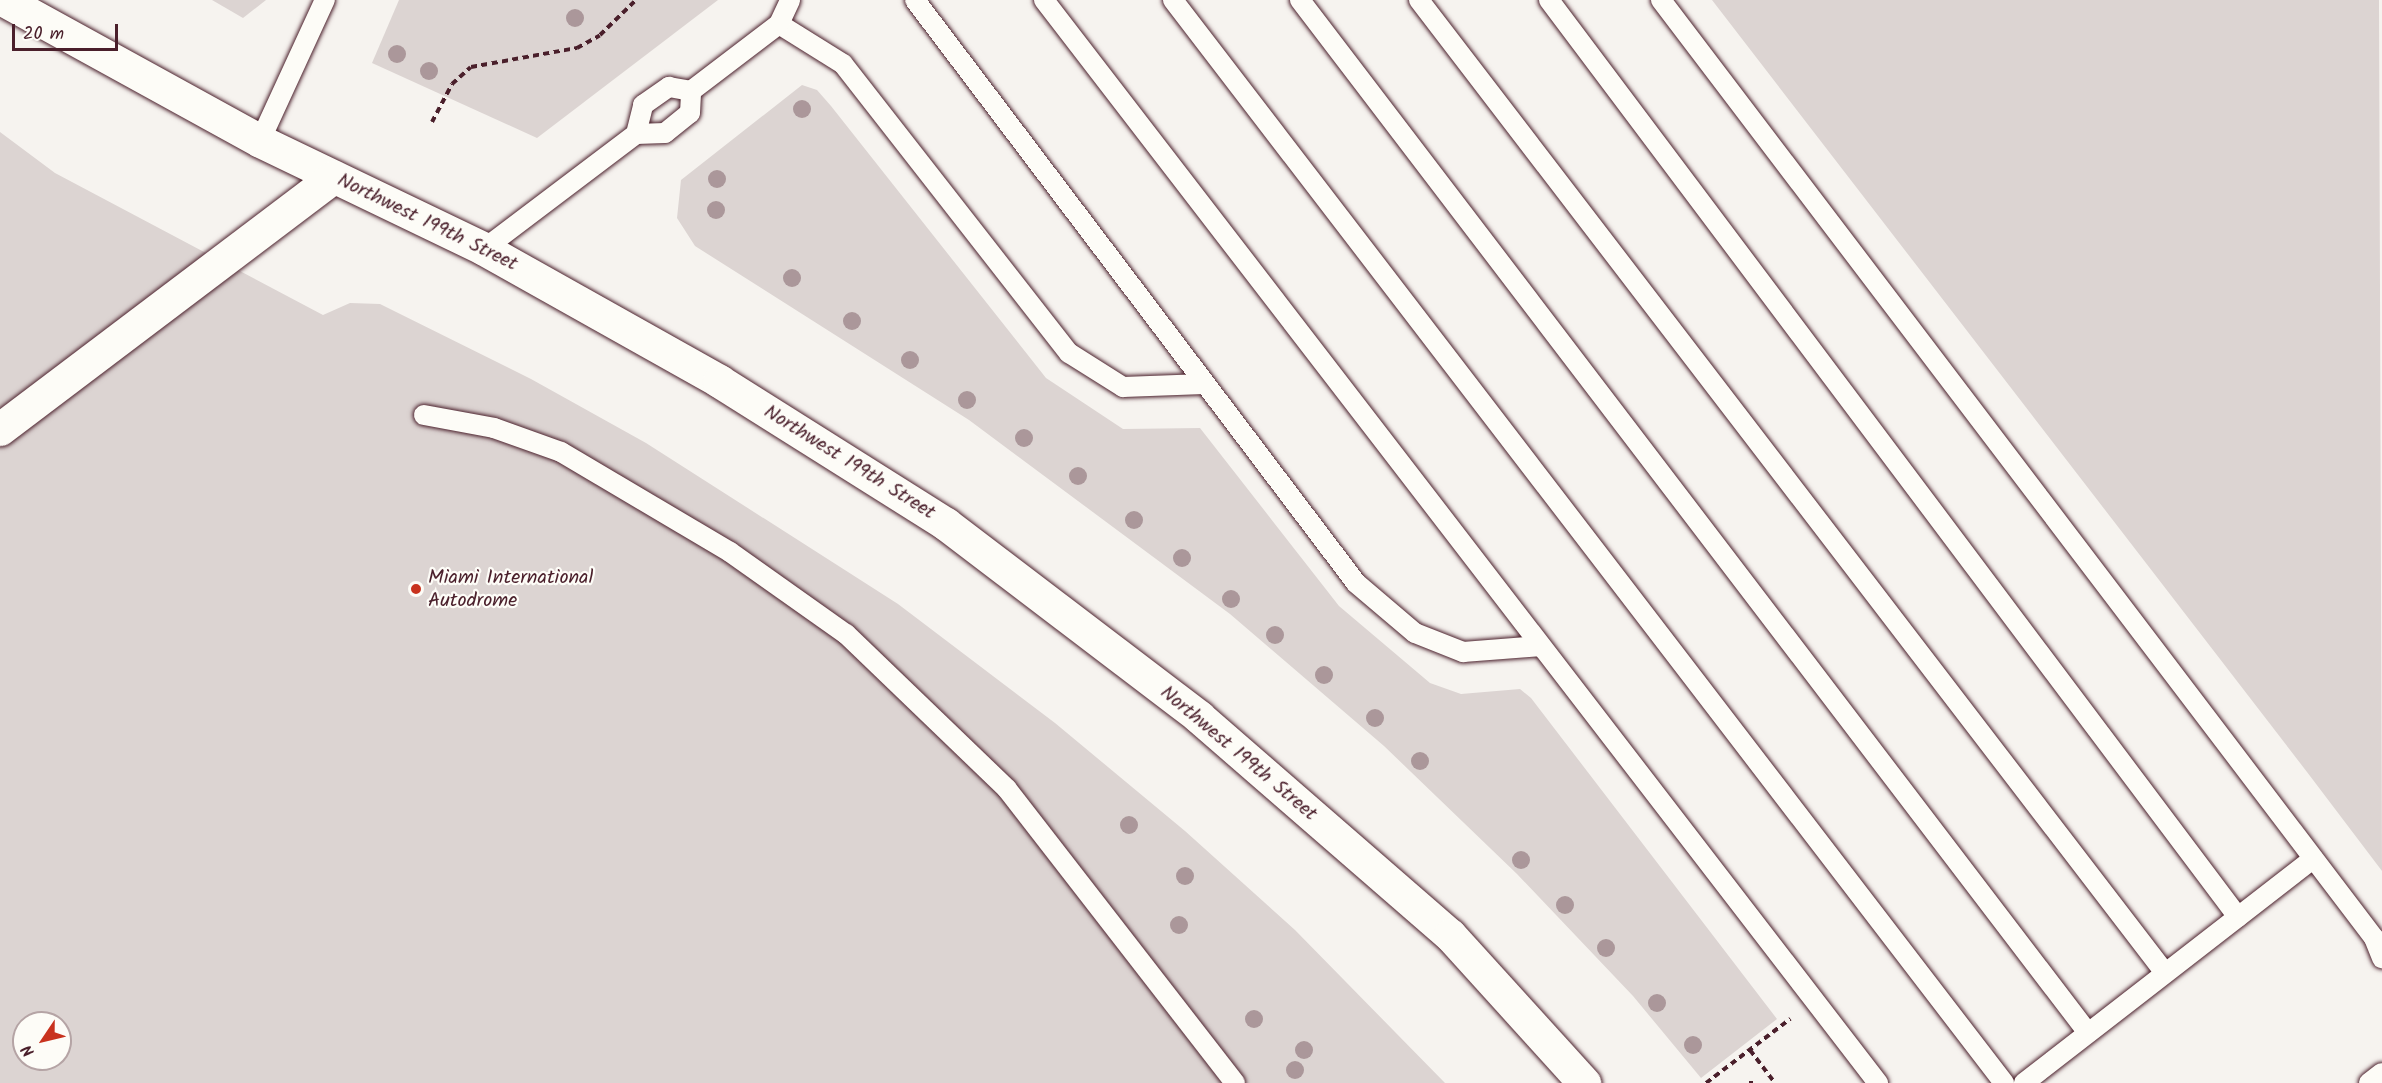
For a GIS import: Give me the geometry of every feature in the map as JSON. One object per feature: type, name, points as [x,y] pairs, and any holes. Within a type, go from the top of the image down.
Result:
[{"type":"main road","name":"Northwest 199th Street","points":[[4,0],[260,141],[484,249],[719,381],[946,524],[1199,717],[1450,935],[1584,1083]]},
{"type":"main road","points":[[0,429],[333,177]]},
{"type":"lane","points":[[260,141],[326,0]]},
{"type":"lane","points":[[636,134],[643,105],[669,87],[691,91],[779,24],[790,0]]},
{"type":"lane","points":[[915,0],[1356,583],[1415,633],[1463,652],[1541,646]]},
{"type":"lane","points":[[1044,0],[1878,1083]]},
{"type":"lane","points":[[1173,0],[2004,1083]]},
{"type":"lane","points":[[1300,0],[2088,1033]]},
{"type":"lane","points":[[1419,0],[2165,973]]},
{"type":"lane","points":[[1550,0],[2238,917]]},
{"type":"lane","points":[[1661,0],[2374,938],[2382,958]]},
{"type":"lane","points":[[779,24],[843,64],[1069,353],[1123,387],[1204,384]]},
{"type":"lane","points":[[484,249],[636,134],[665,133],[690,113],[691,91]]},
{"type":"lane","points":[[424,415],[494,428],[561,452],[730,552],[846,634],[1007,789],[1235,1083]]},
{"type":"lane","points":[[2024,1083],[2313,859]]},
{"type":"lane","points":[[2369,1083],[2382,1074]]},
{"type":"path","points":[[432,122],[452,84],[471,67],[577,48],[600,36],[636,0]]},
{"type":"path","points":[[1706,1083],[1790,1019]]},
{"type":"path","points":[[1750,1050],[1775,1083]]},
{"type":"shaded area","points":[[212,0],[266,0],[243,18]]},
{"type":"shaded area","points":[[399,0],[718,0],[537,138],[372,63]]},
{"type":"shaded area","points":[[1712,0],[2379,0],[2382,871],[2307,772]]},
{"type":"shaded area","points":[[802,85],[817,90],[831,106],[1046,378],[1123,429],[1200,428],[1339,606],[1430,683],[1461,694],[1520,689],[1531,698],[1777,1019],[1701,1078],[1633,996],[1517,874],[1384,746],[1230,614],[969,420],[695,246],[677,218],[681,180]]},
{"type":"shaded area","name":"Miami International Autodrome","points":[[0,132],[55,173],[323,315],[350,303],[380,304],[531,379],[646,443],[898,604],[1055,723],[1185,831],[1295,930],[1445,1083],[0,1083]]},
{"type":"place","name":"Miami International Autodrome","points":[[416,589]]}]
